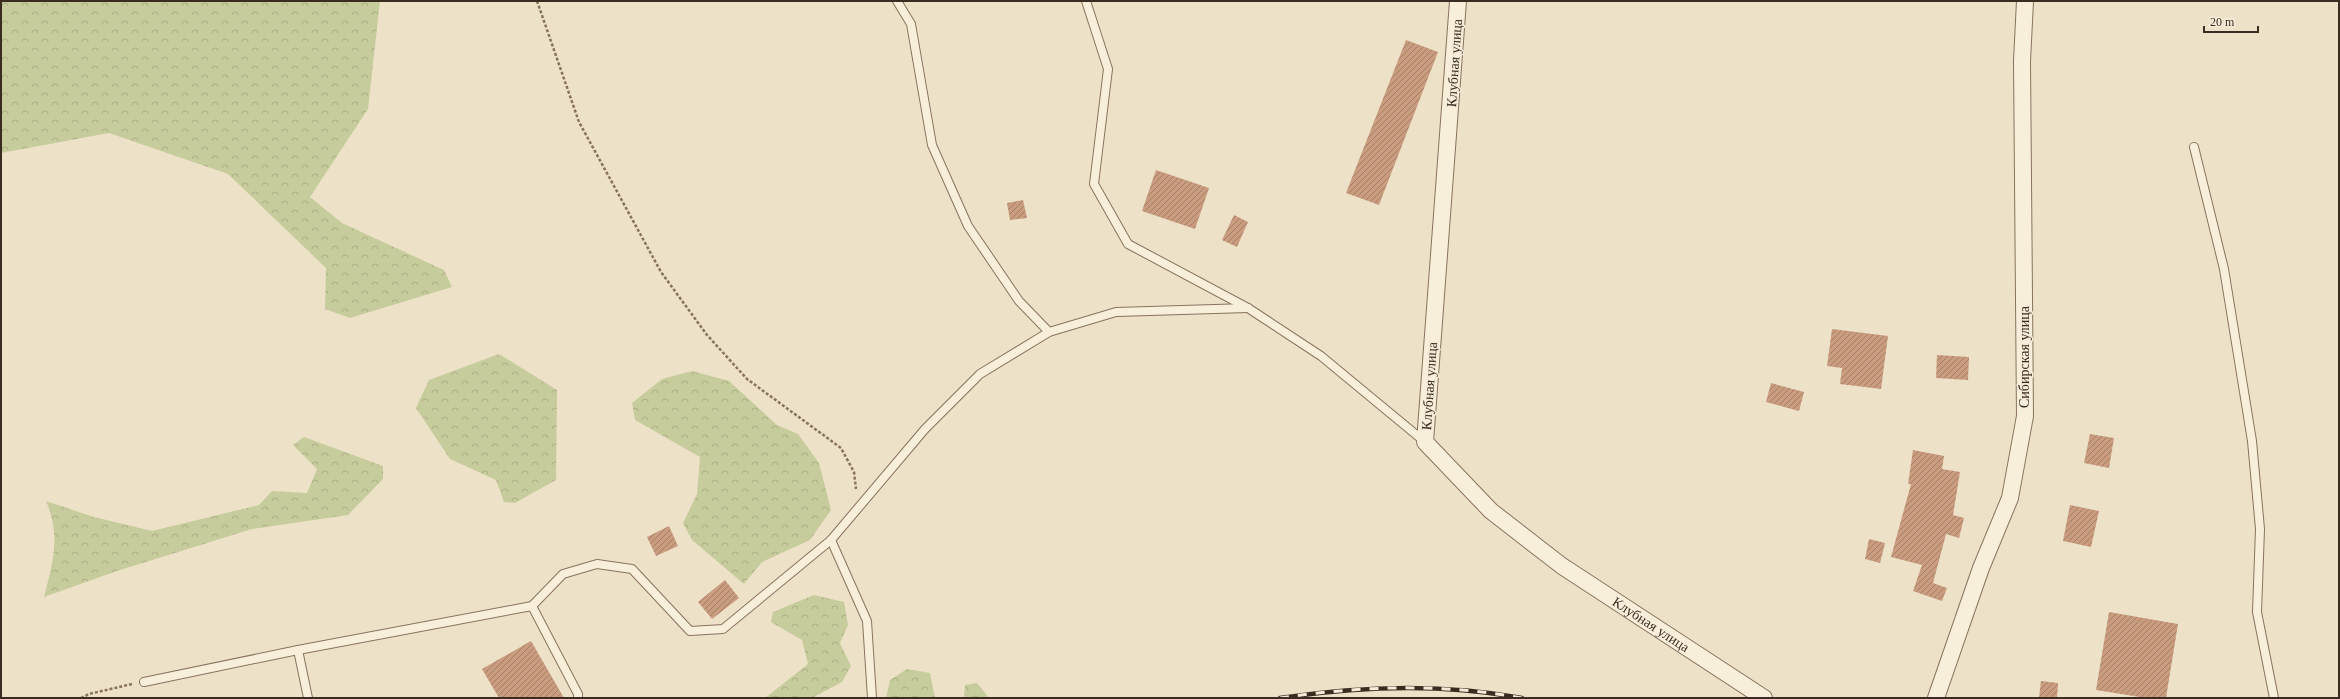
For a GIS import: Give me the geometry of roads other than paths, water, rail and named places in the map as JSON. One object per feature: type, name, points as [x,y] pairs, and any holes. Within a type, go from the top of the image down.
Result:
[{"type":"street","name":"Клубная улица","points":[[1458,1],[1425,442],[1491,511],[1562,566],[1764,698]]},
{"type":"street","name":"Сибирская улица","points":[[1936,698],[1981,568],[2010,498],[2025,416],[2022,61],[2025,1]]},
{"type":"lane","points":[[897,1],[911,24],[932,144],[968,226],[1019,301],[1049,332]]},
{"type":"lane","points":[[1086,1],[1108,69],[1094,184],[1128,244],[1248,308],[1321,356],[1425,442]]},
{"type":"lane","points":[[2194,147],[2224,269],[2252,441],[2260,529],[2257,612],[2274,698]]},
{"type":"lane","points":[[144,682],[298,650],[532,606],[563,574],[597,564],[632,569],[690,631],[723,629],[831,540],[925,429],[980,374],[1049,332],[1116,312],[1248,308]]},
{"type":"lane","points":[[831,540],[867,621],[872,698]]},
{"type":"lane","points":[[532,606],[578,694],[578,698]]},
{"type":"lane","points":[[298,650],[308,698]]},
{"type":"railway","points":[[1280,698],[1340,691],[1401,688],[1462,690],[1522,698]]}]
